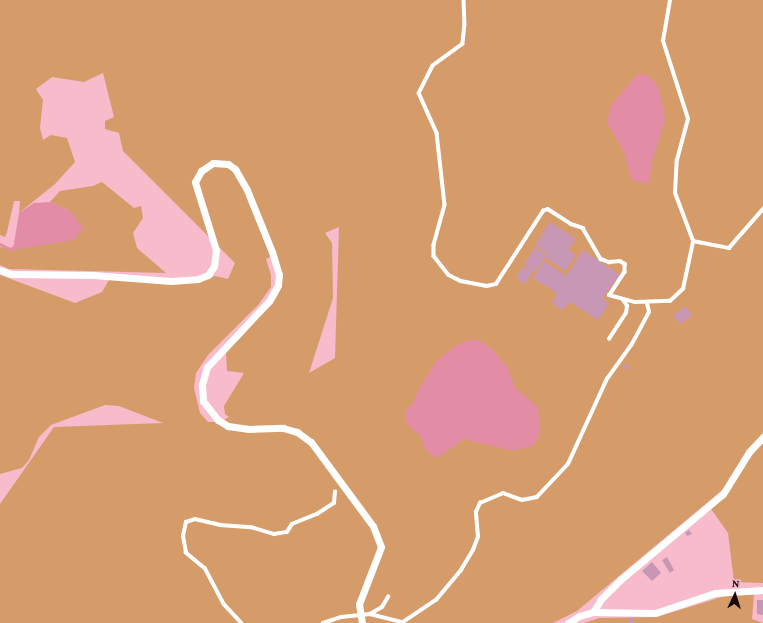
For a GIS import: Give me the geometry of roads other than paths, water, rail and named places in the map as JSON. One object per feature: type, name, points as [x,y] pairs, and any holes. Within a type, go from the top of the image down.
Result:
[{"type":"street","points":[[0,270],[11,274],[93,275],[171,280],[203,277],[214,266],[216,250],[195,182],[201,171],[213,163],[228,164],[235,169],[247,190],[272,252],[278,275],[278,285],[269,301],[207,368],[202,385],[203,401],[218,420],[228,426],[248,430],[283,428],[297,432],[311,442],[325,458],[375,529],[381,547],[359,604],[362,623]]},
{"type":"street","points":[[593,612],[601,600],[620,580],[723,494],[748,452],[763,437]]},
{"type":"street","points":[[568,623],[579,616],[593,612],[655,613],[715,592],[763,590]]},
{"type":"lane","points":[[464,0],[465,36],[463,44],[433,66],[418,93],[437,133],[445,206],[434,245],[434,256],[442,268],[455,278],[487,286],[496,284],[543,211],[548,209],[571,224],[583,228],[601,259],[609,262],[620,261],[625,264],[625,272],[609,295],[623,300],[647,303],[670,301],[683,289],[693,242],[675,193],[677,160],[688,119],[663,41],[670,0]]},
{"type":"lane","points":[[693,242],[729,248],[763,208]]},
{"type":"lane","points":[[609,339],[626,313],[627,306],[623,300]]},
{"type":"lane","points":[[323,623],[341,617],[370,614],[403,622],[436,600],[461,570],[473,550],[478,537],[476,512],[480,503],[503,493],[522,500],[537,498],[568,464],[607,379],[632,344],[649,312],[647,303]]},
{"type":"lane","points":[[241,623],[224,605],[205,569],[186,553],[183,536],[186,522],[195,519],[220,525],[251,527],[274,534],[287,532],[292,524],[317,514],[334,503],[335,492]]},
{"type":"lane","points":[[370,614],[382,607],[388,597]]},
{"type":"waterway","points":[[0,244],[10,249],[16,246]]}]
